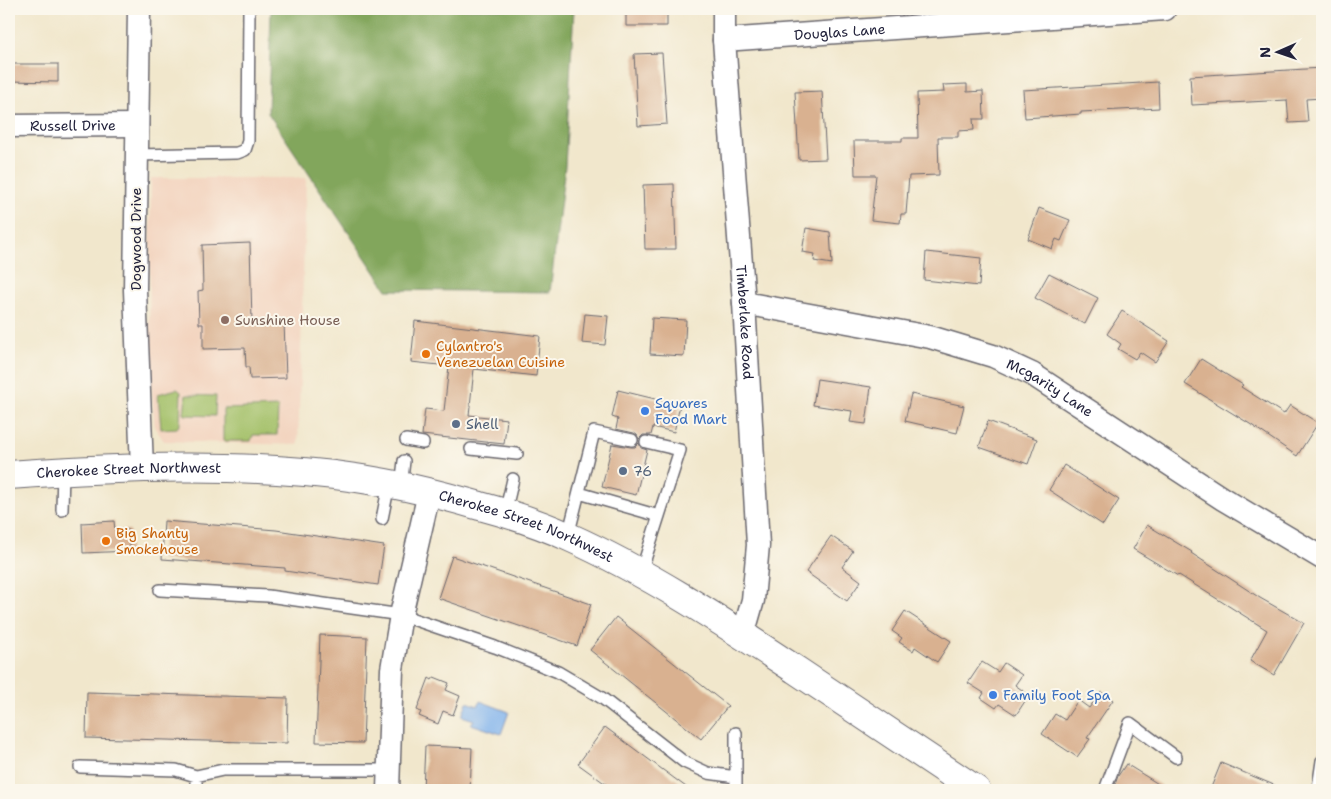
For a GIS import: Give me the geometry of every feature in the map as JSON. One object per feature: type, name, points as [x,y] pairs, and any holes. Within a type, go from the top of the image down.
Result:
[{"type":"main road","name":"Cherokee Street Northwest","points":[[9,475],[142,468],[246,469],[356,478],[398,477],[429,493],[505,513],[568,536],[641,572],[743,635],[976,790]]},
{"type":"street","name":"Dogwood Drive","points":[[139,9],[135,290],[142,468]]},
{"type":"street","name":"Timberlake Road","points":[[724,9],[724,40],[744,303],[758,545],[753,600],[743,635]]},
{"type":"street","name":"Douglas Lane","points":[[724,40],[1165,9]]},
{"type":"street","name":"Russell Drive","points":[[9,126],[137,125]]},
{"type":"street","name":"Mcgarity Lane","points":[[744,303],[930,337],[993,356],[1046,382],[1223,499],[1322,558]]},
{"type":"street","points":[[388,780],[392,669],[401,615],[429,493]]},
{"type":"lane","points":[[136,156],[237,153],[245,150],[248,141],[249,9]]},
{"type":"lane","points":[[568,536],[594,432],[632,440]]},
{"type":"lane","points":[[406,440],[423,442]]},
{"type":"lane","points":[[641,572],[680,450],[646,442]]},
{"type":"lane","points":[[472,449],[517,454]]},
{"type":"lane","points":[[62,510],[63,471]]},
{"type":"lane","points":[[382,519],[398,477]]},
{"type":"lane","points":[[505,513],[513,479]]},
{"type":"lane","points":[[579,493],[659,516]]},
{"type":"lane","points":[[160,590],[268,596],[401,615],[495,647],[558,672],[602,698],[684,762],[708,773],[736,777]]},
{"type":"lane","points":[[1104,790],[1130,723],[1176,757]]},
{"type":"lane","points":[[736,733],[736,790]]},
{"type":"lane","points":[[1318,788],[1322,761]]},
{"type":"lane","points":[[80,767],[176,770],[196,776],[223,770],[388,780]]},
{"type":"lane","points":[[196,776],[196,790]]},
{"type":"shaded area","name":"Sunshine House","points":[[151,178],[306,178],[298,445],[164,441],[155,428],[149,358]]},
{"type":"green space","points":[[271,9],[574,9],[565,166],[550,292],[387,290],[268,113]]},
{"type":"green space","points":[[177,389],[181,392],[180,424],[177,428],[161,429],[158,394]]},
{"type":"green space","points":[[186,395],[216,396],[215,416],[184,414]]},
{"type":"green space","points":[[278,407],[277,435],[253,435],[251,441],[223,441],[223,409]]},
{"type":"water","points":[[480,701],[509,712],[501,734],[471,724],[474,720],[462,716],[467,702],[478,706]]},
{"type":"building","points":[[626,9],[667,9],[667,26],[626,26]]},
{"type":"building","points":[[662,53],[667,124],[638,126],[634,54]]},
{"type":"building","points":[[9,64],[58,64],[58,82],[9,81]]},
{"type":"building","points":[[1322,68],[1322,98],[1306,99],[1308,122],[1289,123],[1287,100],[1192,105],[1190,76]]},
{"type":"building","points":[[1158,82],[1159,108],[1081,112],[1081,114],[1025,118],[1023,90]]},
{"type":"building","points":[[967,84],[967,92],[983,91],[984,119],[973,119],[974,130],[958,131],[958,137],[938,137],[939,175],[909,176],[906,214],[901,214],[900,223],[871,220],[876,175],[855,175],[854,141],[902,141],[902,138],[918,138],[917,93],[944,92],[943,85]]},
{"type":"building","points":[[822,91],[826,159],[799,160],[795,92]]},
{"type":"building","points":[[674,184],[676,249],[645,249],[643,185]]},
{"type":"building","points":[[1039,208],[1070,220],[1061,241],[1056,239],[1052,249],[1028,239]]},
{"type":"building","points":[[806,228],[830,232],[832,264],[814,261],[815,254],[802,252]]},
{"type":"building","points":[[250,243],[252,323],[284,322],[286,378],[250,379],[249,367],[246,367],[245,348],[203,349],[203,324],[199,324],[198,291],[203,290],[202,245]]},
{"type":"building","points":[[926,252],[981,258],[979,286],[924,280]]},
{"type":"building","points":[[1049,273],[1098,298],[1085,324],[1035,298]]},
{"type":"building","points":[[1122,311],[1169,341],[1155,362],[1140,352],[1135,359],[1118,349],[1121,344],[1107,334]]},
{"type":"building","points":[[585,314],[608,316],[605,345],[582,343]]},
{"type":"building","points":[[652,318],[686,320],[684,356],[650,354]]},
{"type":"building","points":[[415,321],[540,336],[536,376],[474,369],[469,415],[507,419],[504,444],[422,435],[425,409],[444,411],[449,366],[411,362]]},
{"type":"building","points":[[1201,359],[1243,385],[1241,387],[1284,414],[1290,405],[1318,423],[1297,456],[1250,424],[1185,384]]},
{"type":"building","points":[[817,379],[871,387],[866,424],[850,422],[852,411],[813,405]]},
{"type":"building","points":[[618,390],[680,405],[674,432],[653,427],[651,435],[643,435],[639,439],[634,433],[616,429],[618,419],[612,417]]},
{"type":"building","points":[[911,394],[964,406],[957,433],[905,421]]},
{"type":"building","points":[[988,421],[1037,439],[1028,464],[979,447]]},
{"type":"building","points":[[639,443],[641,448],[647,450],[636,495],[602,487],[612,444],[635,447]]},
{"type":"building","points":[[1064,465],[1119,500],[1103,525],[1049,490]]},
{"type":"building","name":"Big Shanty Smokehouse","points":[[114,521],[115,530],[130,530],[130,551],[83,553],[82,523]]},
{"type":"building","points":[[164,521],[276,530],[384,546],[378,585],[285,571],[285,568],[162,559]]},
{"type":"building","points":[[1147,525],[1192,552],[1260,598],[1304,623],[1274,675],[1250,661],[1267,630],[1179,575],[1133,549]]},
{"type":"building","points":[[831,536],[853,551],[842,567],[861,581],[847,601],[806,572]]},
{"type":"building","points":[[452,556],[591,604],[577,646],[438,598]]},
{"type":"building","points":[[905,611],[951,641],[937,662],[915,647],[913,651],[899,642],[902,638],[892,631]]},
{"type":"building","points":[[616,617],[728,706],[701,739],[590,650]]},
{"type":"building","points":[[320,635],[367,637],[363,743],[316,742]]},
{"type":"building","points":[[982,662],[998,672],[1004,663],[1022,675],[1015,685],[1029,695],[1016,715],[999,704],[996,708],[981,698],[984,693],[968,683]]},
{"type":"building","points":[[434,677],[449,683],[446,690],[460,696],[453,715],[443,711],[438,724],[419,716],[421,712],[417,710],[429,678],[432,680]]},
{"type":"building","points":[[87,692],[288,698],[287,743],[86,738]]},
{"type":"building","points":[[1101,692],[1113,700],[1087,738],[1090,739],[1077,757],[1042,734],[1055,714],[1065,720],[1078,700],[1089,708]]},
{"type":"building","points":[[605,727],[690,790],[614,790],[578,764]]},
{"type":"building","points":[[425,746],[472,748],[470,790],[423,790]]},
{"type":"building","points":[[1221,763],[1286,790],[1210,790]]},
{"type":"building","points":[[1126,764],[1168,790],[1113,790],[1118,776]]},
{"type":"place","name":"Sunshine House","points":[[225,320]]},
{"type":"place","name":"Cylantro's Venezuelan Cuisine","points":[[426,354]]},
{"type":"place","name":"Squares Food Mart","points":[[645,411]]},
{"type":"place","name":"Shell","points":[[456,424]]},
{"type":"place","name":"76","points":[[623,471]]},
{"type":"place","name":"Big Shanty Smokehouse","points":[[106,541]]},
{"type":"place","name":"Family Foot Spa","points":[[993,695]]}]
